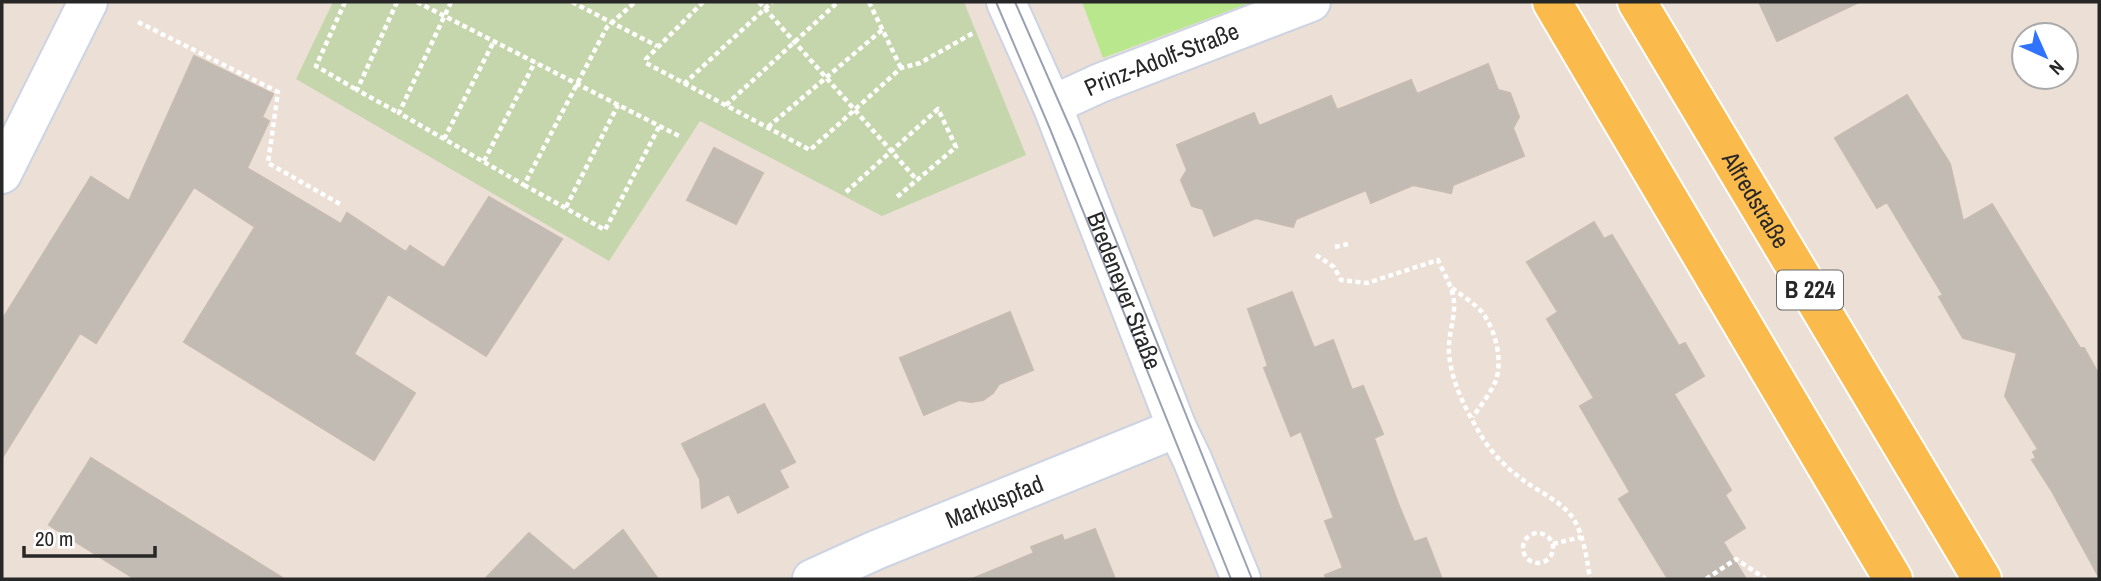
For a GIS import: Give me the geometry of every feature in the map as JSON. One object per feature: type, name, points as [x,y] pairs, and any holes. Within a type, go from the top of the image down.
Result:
[{"type":"main road","name":"B 224","points":[[1552,2],[1893,579]]},
{"type":"main road","name":"Alfredstraße","points":[[1637,2],[1982,579]]},
{"type":"street","points":[[2,174],[88,2]]},
{"type":"street","name":"Prinz-Adolf-Straße","points":[[1052,105],[1311,2]]},
{"type":"street","name":"Bredeneyer Straße","points":[[995,15],[1052,105],[1177,428],[1241,579]]},
{"type":"street","name":"Markuspfad","points":[[812,579],[876,550],[1177,428]]},
{"type":"path","points":[[345,2],[316,66],[605,230],[659,126]]},
{"type":"path","points":[[357,90],[397,2]]},
{"type":"path","points":[[417,2],[679,136]]},
{"type":"path","points":[[398,113],[452,2]]},
{"type":"path","points":[[572,2],[657,46]]},
{"type":"path","points":[[524,185],[607,27],[635,2]]},
{"type":"path","points":[[703,2],[657,46],[646,59],[646,63],[810,150],[901,68],[920,63],[995,15]]},
{"type":"path","points":[[759,2],[917,180]]},
{"type":"path","points":[[684,84],[772,2]]},
{"type":"path","points":[[726,105],[838,2]]},
{"type":"path","points":[[869,2],[901,68]]},
{"type":"path","points":[[138,22],[278,92],[268,163],[340,204]]},
{"type":"path","points":[[768,127],[882,30]]},
{"type":"path","points":[[444,139],[494,41]]},
{"type":"path","points":[[484,162],[535,62]]},
{"type":"path","points":[[565,208],[618,106]]},
{"type":"path","points":[[846,192],[938,109],[956,147],[897,197]]},
{"type":"path","points":[[1335,247],[1348,244]]},
{"type":"path","points":[[1316,255],[1334,267],[1340,280],[1367,283],[1438,260],[1452,288],[1455,307],[1449,351],[1461,398],[1491,449],[1514,473],[1542,491],[1572,517],[1581,537],[1590,579]]},
{"type":"path","points":[[1452,288],[1482,312],[1498,353],[1499,365],[1495,381],[1472,418]]},
{"type":"path","points":[[1538,532],[1547,536],[1553,544],[1552,554],[1544,562],[1532,561],[1523,550],[1526,538],[1538,532]]},
{"type":"path","points":[[1553,544],[1581,537]]},
{"type":"path","points":[[1706,579],[1736,559],[1766,579]]},
{"type":"green space","points":[[333,2],[964,2],[1026,155],[882,216],[700,121],[609,261],[296,79]]},
{"type":"green space","points":[[1082,2],[1252,2],[1103,58]]},
{"type":"building","points":[[1759,2],[1859,2],[1777,41]]},
{"type":"building","points":[[194,56],[273,94],[262,117],[269,121],[247,168],[341,224],[347,213],[406,252],[410,246],[444,268],[489,197],[562,239],[486,356],[388,294],[354,354],[415,393],[374,460],[184,342],[255,227],[194,187],[96,343],[80,333],[2,458],[2,320],[91,177],[129,201]]},
{"type":"building","points":[[1488,64],[1498,90],[1510,93],[1519,117],[1513,128],[1524,156],[1453,185],[1451,193],[1413,185],[1371,203],[1366,190],[1296,219],[1293,227],[1256,218],[1214,236],[1203,209],[1192,206],[1181,180],[1187,170],[1177,145],[1254,113],[1259,126],[1331,96],[1337,110],[1411,80],[1417,94]]},
{"type":"building","points":[[1907,95],[1950,164],[1963,221],[1992,204],[2099,375],[2099,577],[2032,460],[2036,458],[2033,452],[2038,449],[2005,396],[2017,353],[1963,338],[1939,297],[1943,295],[1887,202],[1877,208],[1835,138]]},
{"type":"building","points":[[714,148],[763,173],[736,224],[687,200]]},
{"type":"building","points":[[1594,222],[1604,239],[1612,235],[1679,346],[1685,343],[1704,376],[1674,394],[1731,490],[1725,495],[1745,528],[1723,542],[1746,579],[1668,579],[1619,499],[1630,492],[1580,406],[1594,398],[1547,319],[1558,312],[1527,262]]},
{"type":"building","points":[[1292,292],[1314,348],[1333,340],[1352,390],[1363,386],[1383,434],[1374,438],[1399,506],[1414,542],[1426,538],[1442,579],[1326,579],[1325,575],[1343,568],[1325,521],[1334,518],[1301,431],[1291,436],[1264,368],[1268,366],[1248,309]]},
{"type":"building","points":[[1010,312],[1033,370],[999,384],[993,393],[983,400],[959,400],[924,415],[900,358]]},
{"type":"building","points":[[764,404],[795,462],[779,470],[788,487],[738,513],[729,494],[702,508],[700,479],[682,444]]},
{"type":"building","points":[[91,458],[284,579],[135,579],[49,525]]},
{"type":"building","points":[[1095,529],[1115,579],[972,579],[1034,553],[1031,547],[1062,535],[1064,541]]},
{"type":"building","points":[[623,530],[658,579],[485,579],[529,533],[574,571]]},
{"type":"tram line","points":[[996,2],[1050,129],[1231,579]]},
{"type":"tram line","points":[[1015,2],[1076,141],[1252,579]]}]
